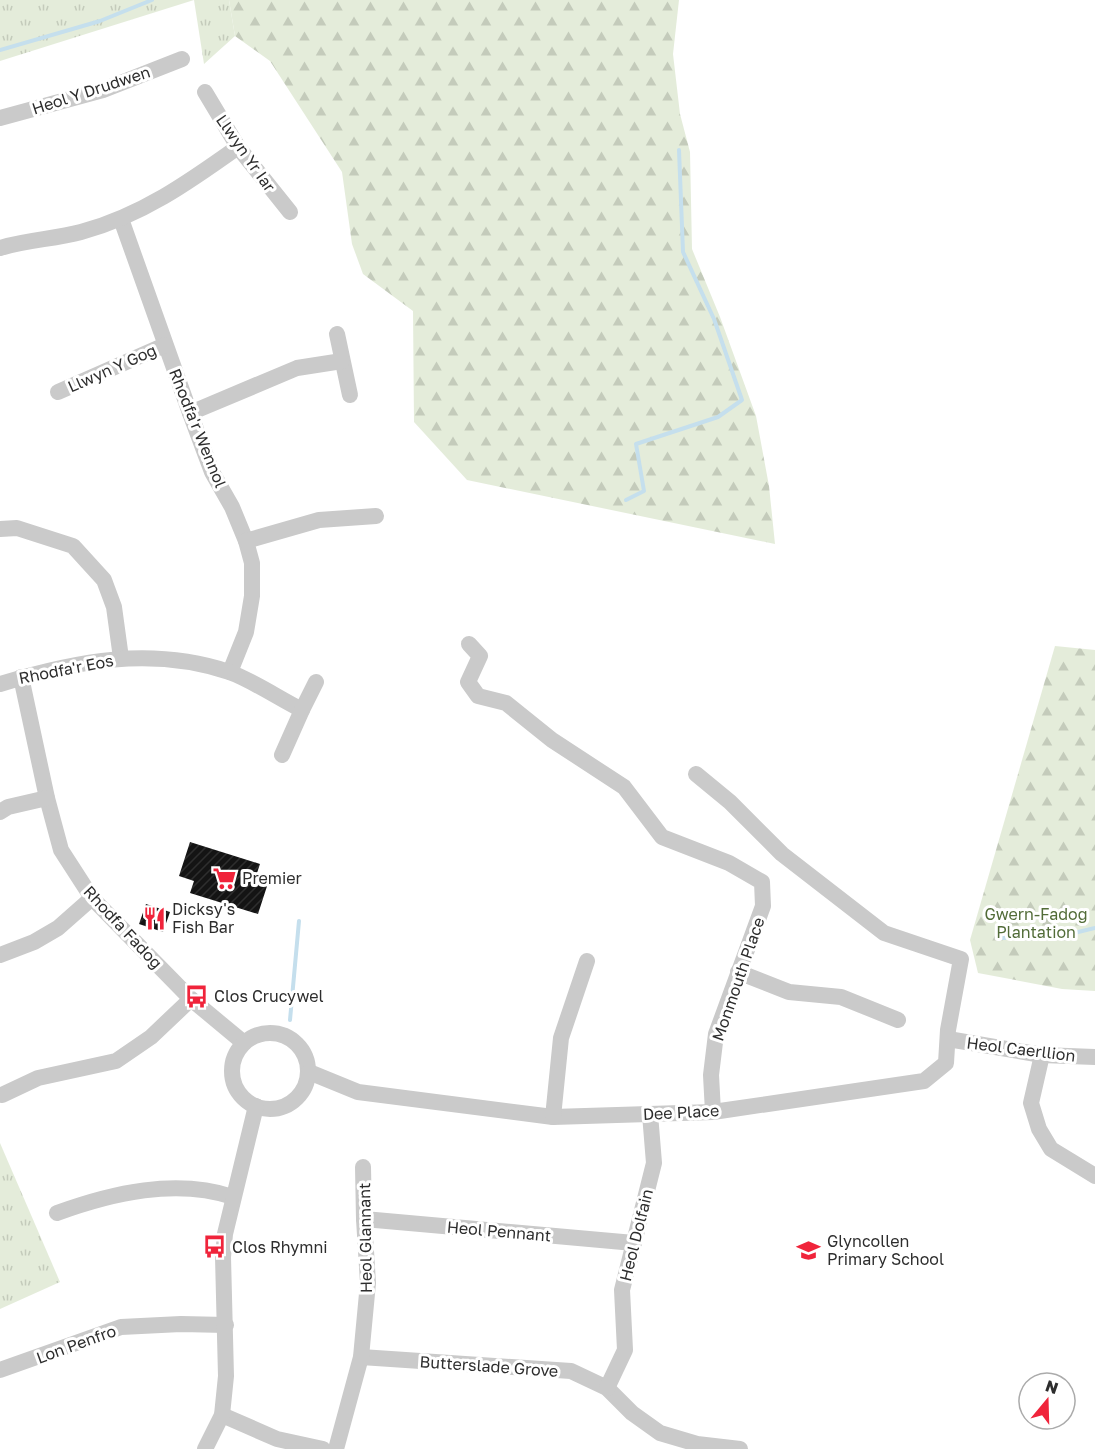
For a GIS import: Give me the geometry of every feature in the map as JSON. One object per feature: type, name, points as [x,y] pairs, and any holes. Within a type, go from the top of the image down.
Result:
[{"type":"street","name":"Heol Y Drudwen","points":[[0,118],[103,90],[182,59]]},
{"type":"street","name":"Llwyn Yr Iar","points":[[205,92],[238,147],[290,212]]},
{"type":"street","points":[[0,248],[80,232],[121,219],[175,192],[238,147]]},
{"type":"street","name":"Rhodfa'r Wennol","points":[[121,219],[212,472],[232,507],[252,562],[252,596],[246,632],[230,672]]},
{"type":"street","points":[[337,334],[350,394]]},
{"type":"street","name":"Llwyn Y Gog","points":[[58,392],[165,345]]},
{"type":"street","points":[[190,414],[297,368],[342,361]]},
{"type":"street","points":[[246,541],[319,520],[376,516]]},
{"type":"street","points":[[0,529],[17,528],[73,546],[104,580],[114,607],[121,658]]},
{"type":"street","name":"Monmouth Place","points":[[469,644],[480,656],[468,682],[478,696],[506,703],[552,740],[624,787],[662,837],[729,863],[762,882],[763,906],[716,1034],[711,1075],[713,1112]]},
{"type":"street","name":"Rhodfa'r Eos","points":[[0,684],[21,677],[98,660],[177,659],[230,672],[302,710]]},
{"type":"street","name":"Rhodfa Fadog","points":[[21,677],[46,798],[61,850],[92,898],[191,999],[244,1043]]},
{"type":"street","points":[[282,755],[316,682]]},
{"type":"street","name":"Dee Place","points":[[309,1072],[357,1092],[553,1117],[713,1112],[924,1081],[946,1063],[961,959],[884,933],[782,854],[730,802],[696,774]]},
{"type":"street","points":[[0,812],[8,807],[46,798]]},
{"type":"street","points":[[0,955],[34,942],[58,928],[92,898]]},
{"type":"street","points":[[553,1117],[561,1038],[587,961]]},
{"type":"street","points":[[738,972],[789,992],[841,997],[898,1020]]},
{"type":"street","points":[[2,1095],[38,1078],[116,1061],[151,1037],[191,999]]},
{"type":"street","points":[[277,1033],[290,1038],[303,1051],[309,1072],[306,1084],[296,1099],[285,1106],[272,1109],[256,1106],[245,1098],[237,1088],[232,1073],[234,1060],[244,1043],[255,1036],[277,1033]]},
{"type":"street","name":"Heol Caerllion","points":[[948,1039],[1042,1055],[1095,1057]]},
{"type":"street","points":[[1042,1055],[1031,1103],[1039,1129],[1051,1149],[1095,1176]]},
{"type":"street","points":[[205,1449],[222,1415],[226,1376],[223,1257],[225,1234],[256,1106]]},
{"type":"street","name":"Heol Dolfain","points":[[607,1388],[625,1350],[622,1290],[654,1163],[650,1114]]},
{"type":"street","name":"Heol Glannant","points":[[336,1449],[361,1357],[368,1283],[363,1219],[363,1167]]},
{"type":"street","points":[[57,1213],[98,1198],[167,1188],[217,1192],[233,1197]]},
{"type":"street","name":"Heol Pennant","points":[[363,1219],[634,1243]]},
{"type":"street","name":"Lon Penfro","points":[[0,1370],[121,1327],[181,1324],[226,1325]]},
{"type":"street","name":"Butterslade Grove","points":[[361,1357],[571,1371],[607,1388],[632,1413],[660,1433],[697,1444],[740,1449]]},
{"type":"street","points":[[222,1415],[277,1439],[323,1449]]},
{"type":"green space","points":[[0,0],[194,0],[0,61]]},
{"type":"green space","points":[[194,0],[229,0],[235,36],[204,64]]},
{"type":"green space","points":[[229,0],[679,0],[673,54],[680,114],[690,152],[692,249],[720,317],[756,416],[769,486],[775,544],[467,480],[414,422],[413,311],[363,274],[352,244],[342,172],[270,61],[235,36]]},
{"type":"green space","name":"Gwern-Fadog Plantation","points":[[1055,646],[1095,650],[1095,991],[1062,989],[978,973],[970,940]]},
{"type":"green space","points":[[0,1143],[60,1282],[0,1309]]},
{"type":"building","name":"Premier","points":[[190,842],[260,864],[256,876],[269,880],[258,914],[190,893],[194,881],[179,876]]},
{"type":"building","name":"Dicksy's Fish Bar","points":[[146,904],[170,912],[163,932],[139,924]]},
{"type":"waterway","points":[[0,50],[100,21],[152,0]]},
{"type":"waterway","points":[[626,500],[644,491],[636,444],[718,417],[742,400],[714,319],[683,252],[679,150]]},
{"type":"waterway","points":[[290,1020],[299,921]]},
{"type":"waterway","points":[[1003,938],[1074,933],[1095,928]]},
{"type":"place","name":"Premier","points":[[224,878]]},
{"type":"place","name":"Dicksy's Fish Bar","points":[[154,918]]},
{"type":"place","name":"Clos Crucywel","points":[[196,996]]},
{"type":"place","name":"Clos Rhymni","points":[[214,1247]]},
{"type":"place","name":"Glyncollen Primary School","points":[[809,1250]]}]
